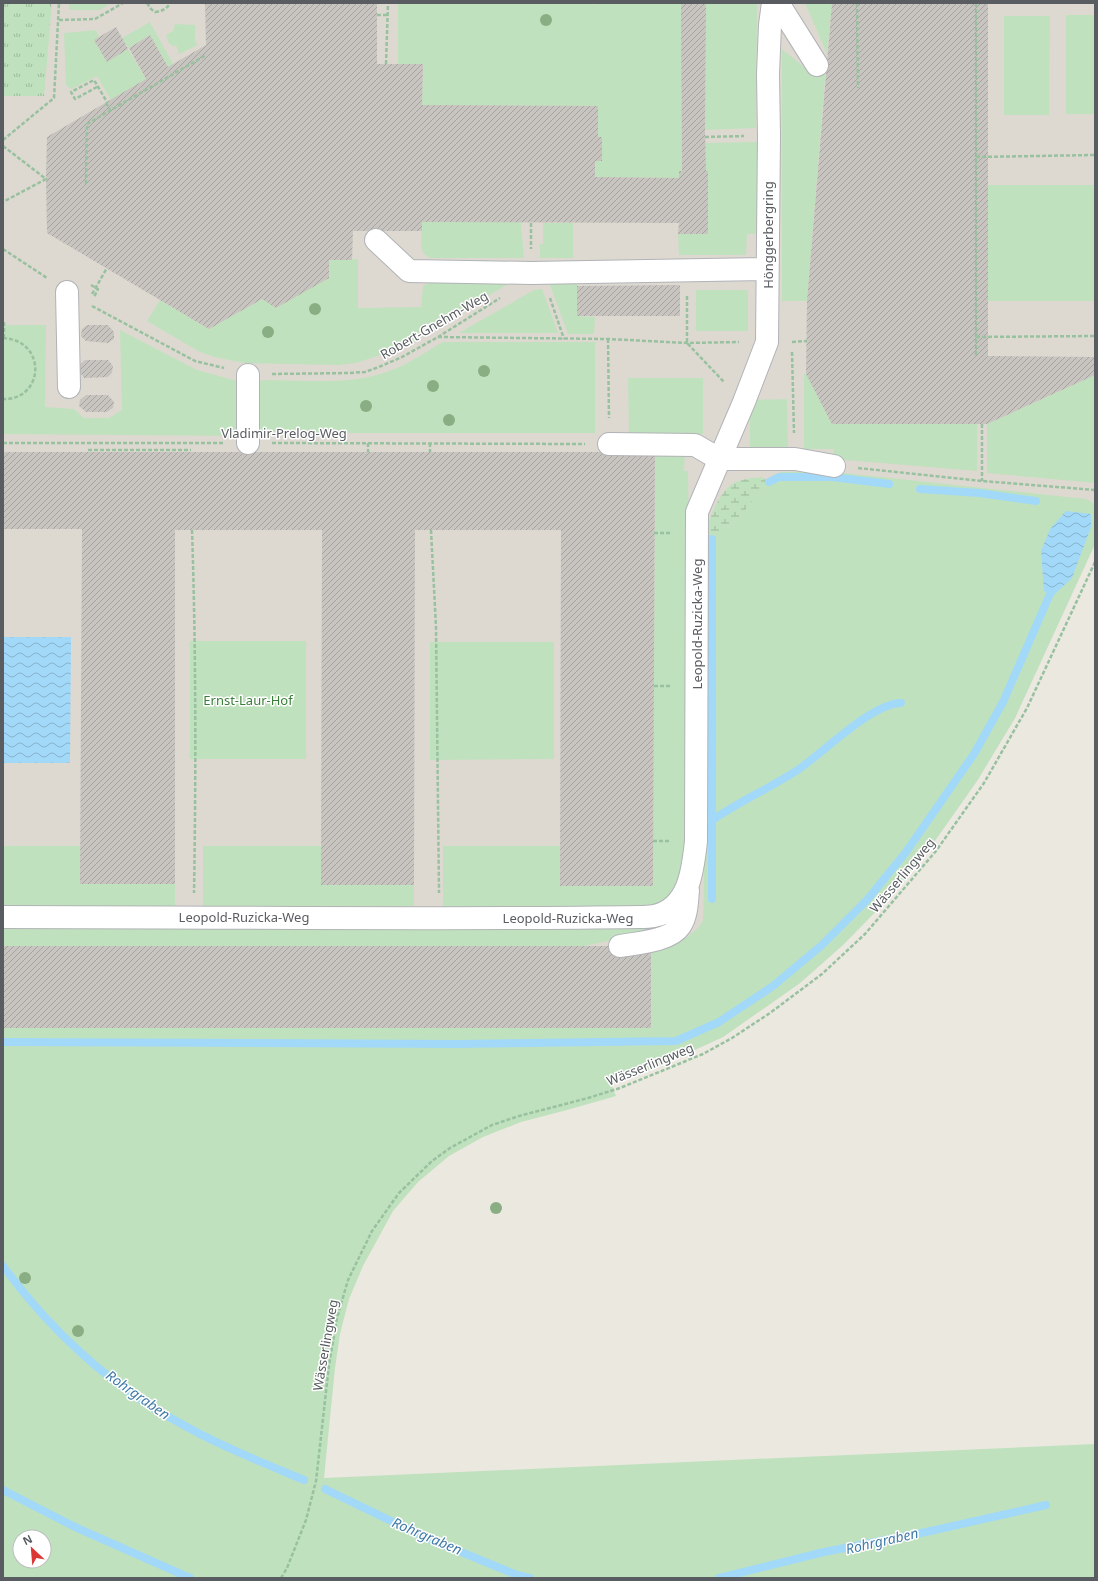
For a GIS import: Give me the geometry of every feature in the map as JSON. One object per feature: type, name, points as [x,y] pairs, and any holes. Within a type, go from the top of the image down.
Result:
[{"type":"street","name":"Hönggerbergring","points":[[719,459],[744,402],[767,342],[769,136],[768,74],[770,25],[773,3]]},
{"type":"street","points":[[778,3],[817,65]]},
{"type":"street","points":[[376,240],[409,271],[542,273],[767,270]]},
{"type":"street","points":[[64,290],[69,387]]},
{"type":"street","points":[[248,374],[248,443]]},
{"type":"street","points":[[601,444],[695,445],[719,459],[795,459],[834,466]]},
{"type":"street","name":"Leopold-Ruzicka-Weg","points":[[3,917],[518,919],[654,916],[666,912],[674,907],[681,899],[689,883],[696,841],[697,512],[719,459]]},
{"type":"street","points":[[620,946],[654,940],[671,935],[680,926],[687,908],[689,883]]},
{"type":"path","points":[[3,140],[54,98],[59,3]]},
{"type":"path","points":[[59,20],[95,19],[124,3]]},
{"type":"path","points":[[147,3],[150,9],[155,12],[168,7],[170,3]]},
{"type":"path","points":[[386,64],[388,3]]},
{"type":"path","points":[[857,3],[858,88]]},
{"type":"path","points":[[976,3],[976,356]]},
{"type":"path","points":[[377,15],[388,15]]},
{"type":"path","points":[[86,184],[87,124],[206,55]]},
{"type":"path","points":[[97,88],[76,100],[71,92],[94,80],[110,110]]},
{"type":"path","points":[[705,137],[769,136]]},
{"type":"path","points":[[3,146],[46,179],[3,202]]},
{"type":"path","points":[[976,157],[1095,155]]},
{"type":"path","points":[[531,223],[531,244]]},
{"type":"path","name":"Robert-Gnehm-Weg","points":[[3,249],[64,290],[195,361],[248,374],[365,372],[402,357],[503,297]]},
{"type":"path","points":[[92,294],[108,268]]},
{"type":"path","points":[[686,270],[687,343],[744,402]]},
{"type":"path","points":[[542,273],[564,339]]},
{"type":"path","points":[[3,399],[19,397],[33,382],[36,372],[35,361],[31,352],[24,344],[3,338],[4,322]]},
{"type":"path","points":[[976,337],[1095,336]]},
{"type":"path","points":[[438,337],[608,339],[687,343],[767,342]]},
{"type":"path","points":[[601,444],[608,339]]},
{"type":"path","points":[[792,342],[795,459]]},
{"type":"path","points":[[982,424],[982,481]]},
{"type":"path","name":"Vladimir-Prelog-Weg","points":[[3,443],[601,444]]},
{"type":"path","points":[[88,443],[88,451],[191,451],[191,443]]},
{"type":"path","points":[[368,443],[368,452]]},
{"type":"path","points":[[430,443],[430,452]]},
{"type":"path","points":[[834,466],[982,481],[1095,490]]},
{"type":"path","points":[[192,530],[195,626],[196,774],[193,917]]},
{"type":"path","points":[[431,530],[436,627],[439,918]]},
{"type":"path","name":"Wässerlingweg","points":[[281,1578],[287,1568],[306,1520],[316,1481],[329,1365],[337,1318],[348,1280],[372,1231],[398,1193],[432,1161],[450,1148],[492,1125],[620,1088],[703,1054],[732,1038],[770,1013],[822,974],[865,934],[936,851],[984,783],[1027,708],[1095,562]]},
{"type":"shaded area","points":[[3,3],[1095,3],[1095,544],[1015,718],[977,781],[932,845],[885,902],[844,944],[800,983],[723,1037],[655,1068],[3,1261]]},
{"type":"green space","points":[[3,3],[52,3],[44,96],[3,96]]},
{"type":"green space","points":[[69,3],[111,3],[100,10],[69,10]]},
{"type":"green space","points":[[398,3],[589,3],[595,5],[597,3],[681,3],[682,171],[679,171],[679,178],[595,177],[595,161],[602,161],[602,137],[598,137],[597,106],[422,105],[423,65],[398,64]]},
{"type":"green space","points":[[706,3],[757,4],[756,128],[705,130]]},
{"type":"green space","points":[[805,3],[832,3],[827,54]]},
{"type":"green space","points":[[1066,15],[1095,15],[1095,114],[1066,114]]},
{"type":"green space","points":[[1004,16],[1050,16],[1049,115],[1004,115]]},
{"type":"green space","points":[[150,22],[173,64],[168,67],[150,35],[128,48],[122,38]]},
{"type":"green space","points":[[175,24],[195,25],[195,42],[198,45],[179,54],[176,45],[173,47],[170,43],[169,44],[166,35],[173,31]]},
{"type":"green space","points":[[96,30],[99,37],[94,40],[107,61],[128,49],[146,79],[111,100],[97,76],[71,89],[66,85],[64,33]]},
{"type":"green space","points":[[782,49],[816,77],[826,66],[807,301],[782,301]]},
{"type":"green space","points":[[757,142],[757,234],[747,234],[746,255],[679,255],[678,234],[708,171],[706,171],[705,143]]},
{"type":"green space","points":[[987,185],[1095,185],[1095,301],[987,301]]},
{"type":"green space","points":[[422,222],[521,222],[524,258],[430,258],[424,254],[421,247]]},
{"type":"green space","points":[[543,223],[573,223],[573,258],[540,258],[540,244],[543,244]]},
{"type":"green space","points":[[358,259],[358,308],[421,307],[423,286],[431,282],[508,284],[398,349],[356,363],[338,365],[245,363],[214,357],[198,351],[147,321],[160,300],[209,329],[262,299],[329,278],[329,260]]},
{"type":"green space","points":[[577,280],[577,316],[595,317],[594,334],[568,334],[550,285]]},
{"type":"green space","points":[[542,289],[558,333],[459,333],[534,290]]},
{"type":"green space","points":[[696,290],[748,290],[748,331],[696,331]]},
{"type":"green space","points":[[3,325],[46,325],[45,407],[74,409],[84,418],[109,418],[122,410],[120,330],[197,370],[237,381],[239,384],[241,436],[3,434]]},
{"type":"green space","points":[[443,342],[595,342],[595,433],[258,433],[259,382],[263,380],[329,381],[377,375],[405,364]]},
{"type":"green space","points":[[804,374],[977,424],[977,471],[834,459],[834,449],[804,449]]},
{"type":"green space","points":[[1095,375],[1095,483],[987,473],[987,424]]},
{"type":"green space","points":[[628,378],[703,378],[703,434],[629,435]]},
{"type":"green space","points":[[787,399],[788,448],[750,448],[750,400]]},
{"type":"green space","points":[[655,452],[685,453],[684,471],[688,471],[689,848],[677,884],[668,899],[653,907],[443,907],[443,846],[560,846],[560,886],[653,885]]},
{"type":"green space","points":[[780,472],[834,472],[1086,499],[1095,504],[1095,544],[1015,718],[977,781],[932,845],[885,902],[844,944],[800,983],[723,1037],[655,1068],[611,1084],[616,1096],[521,1122],[483,1137],[449,1156],[418,1182],[393,1211],[363,1266],[349,1299],[340,1334],[335,1368],[324,1478],[1095,1444],[1095,1578],[3,1578],[3,1028],[510,1027],[651,946],[686,938],[699,927],[703,920],[705,573],[708,530],[712,539],[736,521],[764,487],[768,485],[769,482]]},
{"type":"green space","points":[[762,477],[769,482],[768,485],[764,487],[736,521],[712,539],[708,531],[708,525],[720,498],[728,487],[735,482]]},
{"type":"green space","name":"Ernst-Laur-Hof","points":[[190,641],[306,641],[306,759],[190,759]]},
{"type":"green space","points":[[430,642],[554,642],[554,759],[430,760]]},
{"type":"green space","points":[[3,846],[81,846],[81,884],[175,884],[175,906],[3,906]]},
{"type":"green space","points":[[203,846],[321,846],[321,885],[414,885],[414,906],[203,906]]},
{"type":"green space","points":[[3,927],[660,927],[660,929],[585,946],[3,946]]},
{"type":"water","points":[[1066,511],[1091,514],[1091,527],[1072,578],[1054,595],[1044,591],[1041,551],[1050,529]]},
{"type":"water","points":[[3,637],[71,637],[70,763],[3,763]]},
{"type":"building","points":[[205,3],[377,3],[377,64],[423,64],[422,105],[598,106],[598,137],[602,137],[602,161],[595,161],[595,177],[679,178],[679,171],[682,171],[681,3],[706,3],[705,130],[706,171],[708,171],[708,234],[678,234],[679,223],[422,222],[422,231],[353,231],[352,260],[329,260],[329,278],[276,308],[262,299],[209,329],[47,233],[46,179],[47,137],[146,79],[129,48],[150,35],[168,67],[206,45]]},
{"type":"building","points":[[832,3],[988,3],[988,356],[1095,357],[1095,375],[987,424],[832,424],[806,374],[807,301]]},
{"type":"building","points":[[116,27],[128,49],[107,62],[94,40]]},
{"type":"building","points":[[680,285],[680,316],[577,316],[577,286]]},
{"type":"building","points":[[87,325],[108,325],[114,332],[114,339],[108,343],[86,341],[81,336],[82,329]]},
{"type":"building","points":[[85,360],[108,360],[113,366],[112,373],[108,377],[84,378],[79,371],[79,365]]},
{"type":"building","points":[[86,395],[108,395],[114,402],[113,408],[107,412],[86,412],[79,406],[80,400]]},
{"type":"building","points":[[3,452],[655,452],[653,886],[560,886],[561,530],[415,530],[414,885],[321,885],[322,530],[175,530],[175,884],[80,884],[82,529],[3,529]]},
{"type":"building","points":[[3,946],[651,946],[651,1028],[3,1028]]},
{"type":"waterway","points":[[769,482],[779,477],[832,477],[889,484]]},
{"type":"waterway","points":[[920,489],[979,493],[1036,501]]},
{"type":"waterway","points":[[712,539],[712,899]]},
{"type":"waterway","points":[[3,1042],[459,1044],[676,1041],[719,1022],[773,986],[822,945],[867,900],[906,852],[974,754],[1003,702],[1050,594]]},
{"type":"waterway","points":[[712,819],[799,769],[848,730],[876,711],[889,705],[901,703]]},
{"type":"waterway","name":"Rohrgraben","points":[[3,1266],[40,1312],[60,1333],[104,1373],[128,1391],[178,1422],[209,1438],[304,1480]]},
{"type":"waterway","name":"Rohrgraben","points":[[325,1489],[422,1536],[517,1575],[530,1578]]},
{"type":"waterway","name":"Rohrgraben","points":[[3,1490],[75,1527],[190,1578]]},
{"type":"waterway","name":"Rohrgraben","points":[[719,1578],[824,1552],[926,1532],[1046,1505]]}]
